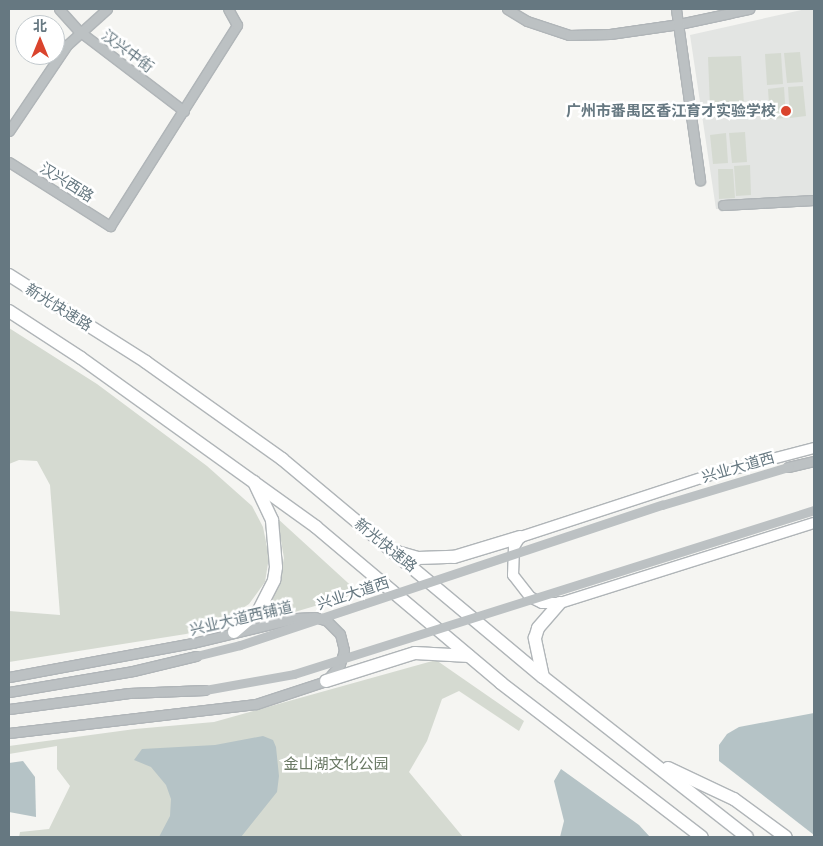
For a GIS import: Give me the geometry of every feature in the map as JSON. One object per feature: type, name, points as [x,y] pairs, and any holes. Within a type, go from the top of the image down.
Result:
[{"type":"highway","name":"新光快速路","points":[[9,275],[146,362],[282,459],[543,677],[747,837]]},
{"type":"highway","name":"新光快速路","points":[[9,311],[252,480],[316,527],[469,656],[702,837]]},
{"type":"highway","points":[[234,632],[260,610],[274,580],[276,567],[272,520],[252,480]]},
{"type":"highway","points":[[393,551],[418,558],[454,557],[520,537]]},
{"type":"highway","points":[[543,677],[535,638],[538,628],[560,604]]},
{"type":"highway","points":[[326,681],[415,653],[469,656]]},
{"type":"highway","points":[[652,761],[734,799],[786,837]]},
{"type":"highway","points":[[667,811],[693,837]]},
{"type":"main road","points":[[814,448],[707,476],[520,537],[514,547],[513,575],[530,597],[542,603],[560,604],[814,523]]},
{"type":"street","name":"汉兴中街","points":[[59,9],[79,32],[184,111]]},
{"type":"street","points":[[9,131],[66,45],[107,9]]},
{"type":"street","points":[[184,111],[237,25],[228,9]]},
{"type":"street","points":[[507,9],[527,21],[569,35],[610,34],[679,24],[749,9]]},
{"type":"street","points":[[676,9],[700,180]]},
{"type":"street","name":"汉兴西路","points":[[9,162],[110,226],[184,111]]},
{"type":"street","points":[[723,205],[814,200]]},
{"type":"street","name":"兴业大道西","points":[[9,692],[133,671],[240,645],[662,505],[814,461]]},
{"type":"street","points":[[9,710],[129,693],[205,690],[294,674],[814,510]]},
{"type":"street","name":"兴业大道西铺道","points":[[9,677],[296,618],[315,617],[327,621],[340,634],[344,650],[340,664],[326,681]]},
{"type":"street","points":[[9,733],[256,704],[326,681]]},
{"type":"shaded area","points":[[806,9],[814,9],[814,203],[716,209],[690,35]]},
{"type":"shaded area","points":[[814,713],[814,835],[719,761],[719,745],[727,734],[739,727]]},
{"type":"shaded area","points":[[263,736],[273,740],[276,747],[279,776],[277,792],[241,837],[159,837],[170,816],[171,799],[166,785],[151,767],[134,760],[142,749],[215,745]]},
{"type":"shaded area","points":[[23,761],[35,777],[36,817],[9,812],[9,763]]},
{"type":"shaded area","points":[[561,769],[639,825],[650,837],[560,837],[564,821],[554,781]]},
{"type":"green space","points":[[800,52],[803,82],[787,83],[784,53]]},
{"type":"green space","points":[[781,53],[783,84],[767,85],[765,54]]},
{"type":"green space","points":[[741,56],[744,105],[710,107],[708,57]]},
{"type":"green space","points":[[803,86],[806,116],[790,118],[788,87]]},
{"type":"green space","points":[[784,87],[786,118],[770,119],[768,89]]},
{"type":"green space","points":[[745,132],[747,162],[732,163],[729,133]]},
{"type":"green space","points":[[726,133],[728,163],[713,164],[710,135]]},
{"type":"green space","points":[[750,165],[751,195],[736,196],[734,166]]},
{"type":"green space","points":[[718,169],[733,169],[735,198],[719,199]]},
{"type":"green space","points":[[9,328],[97,384],[207,466],[252,506],[263,527],[269,557],[265,582],[249,604],[213,627],[186,634],[9,662],[9,611],[60,615],[50,485],[37,461],[19,460],[9,464]]},
{"type":"green space","points":[[277,518],[359,593],[254,624],[271,604],[284,558]]},
{"type":"green space","name":"金山湖文化公园","points":[[436,660],[524,721],[519,731],[459,691],[442,699],[427,741],[409,772],[463,837],[19,837],[20,832],[49,829],[70,786],[57,769],[57,746],[9,754],[9,746],[135,729],[214,722]]},
{"type":"place","name":"广州市番禺区香江育才实验学校","points":[[786,111]]}]
